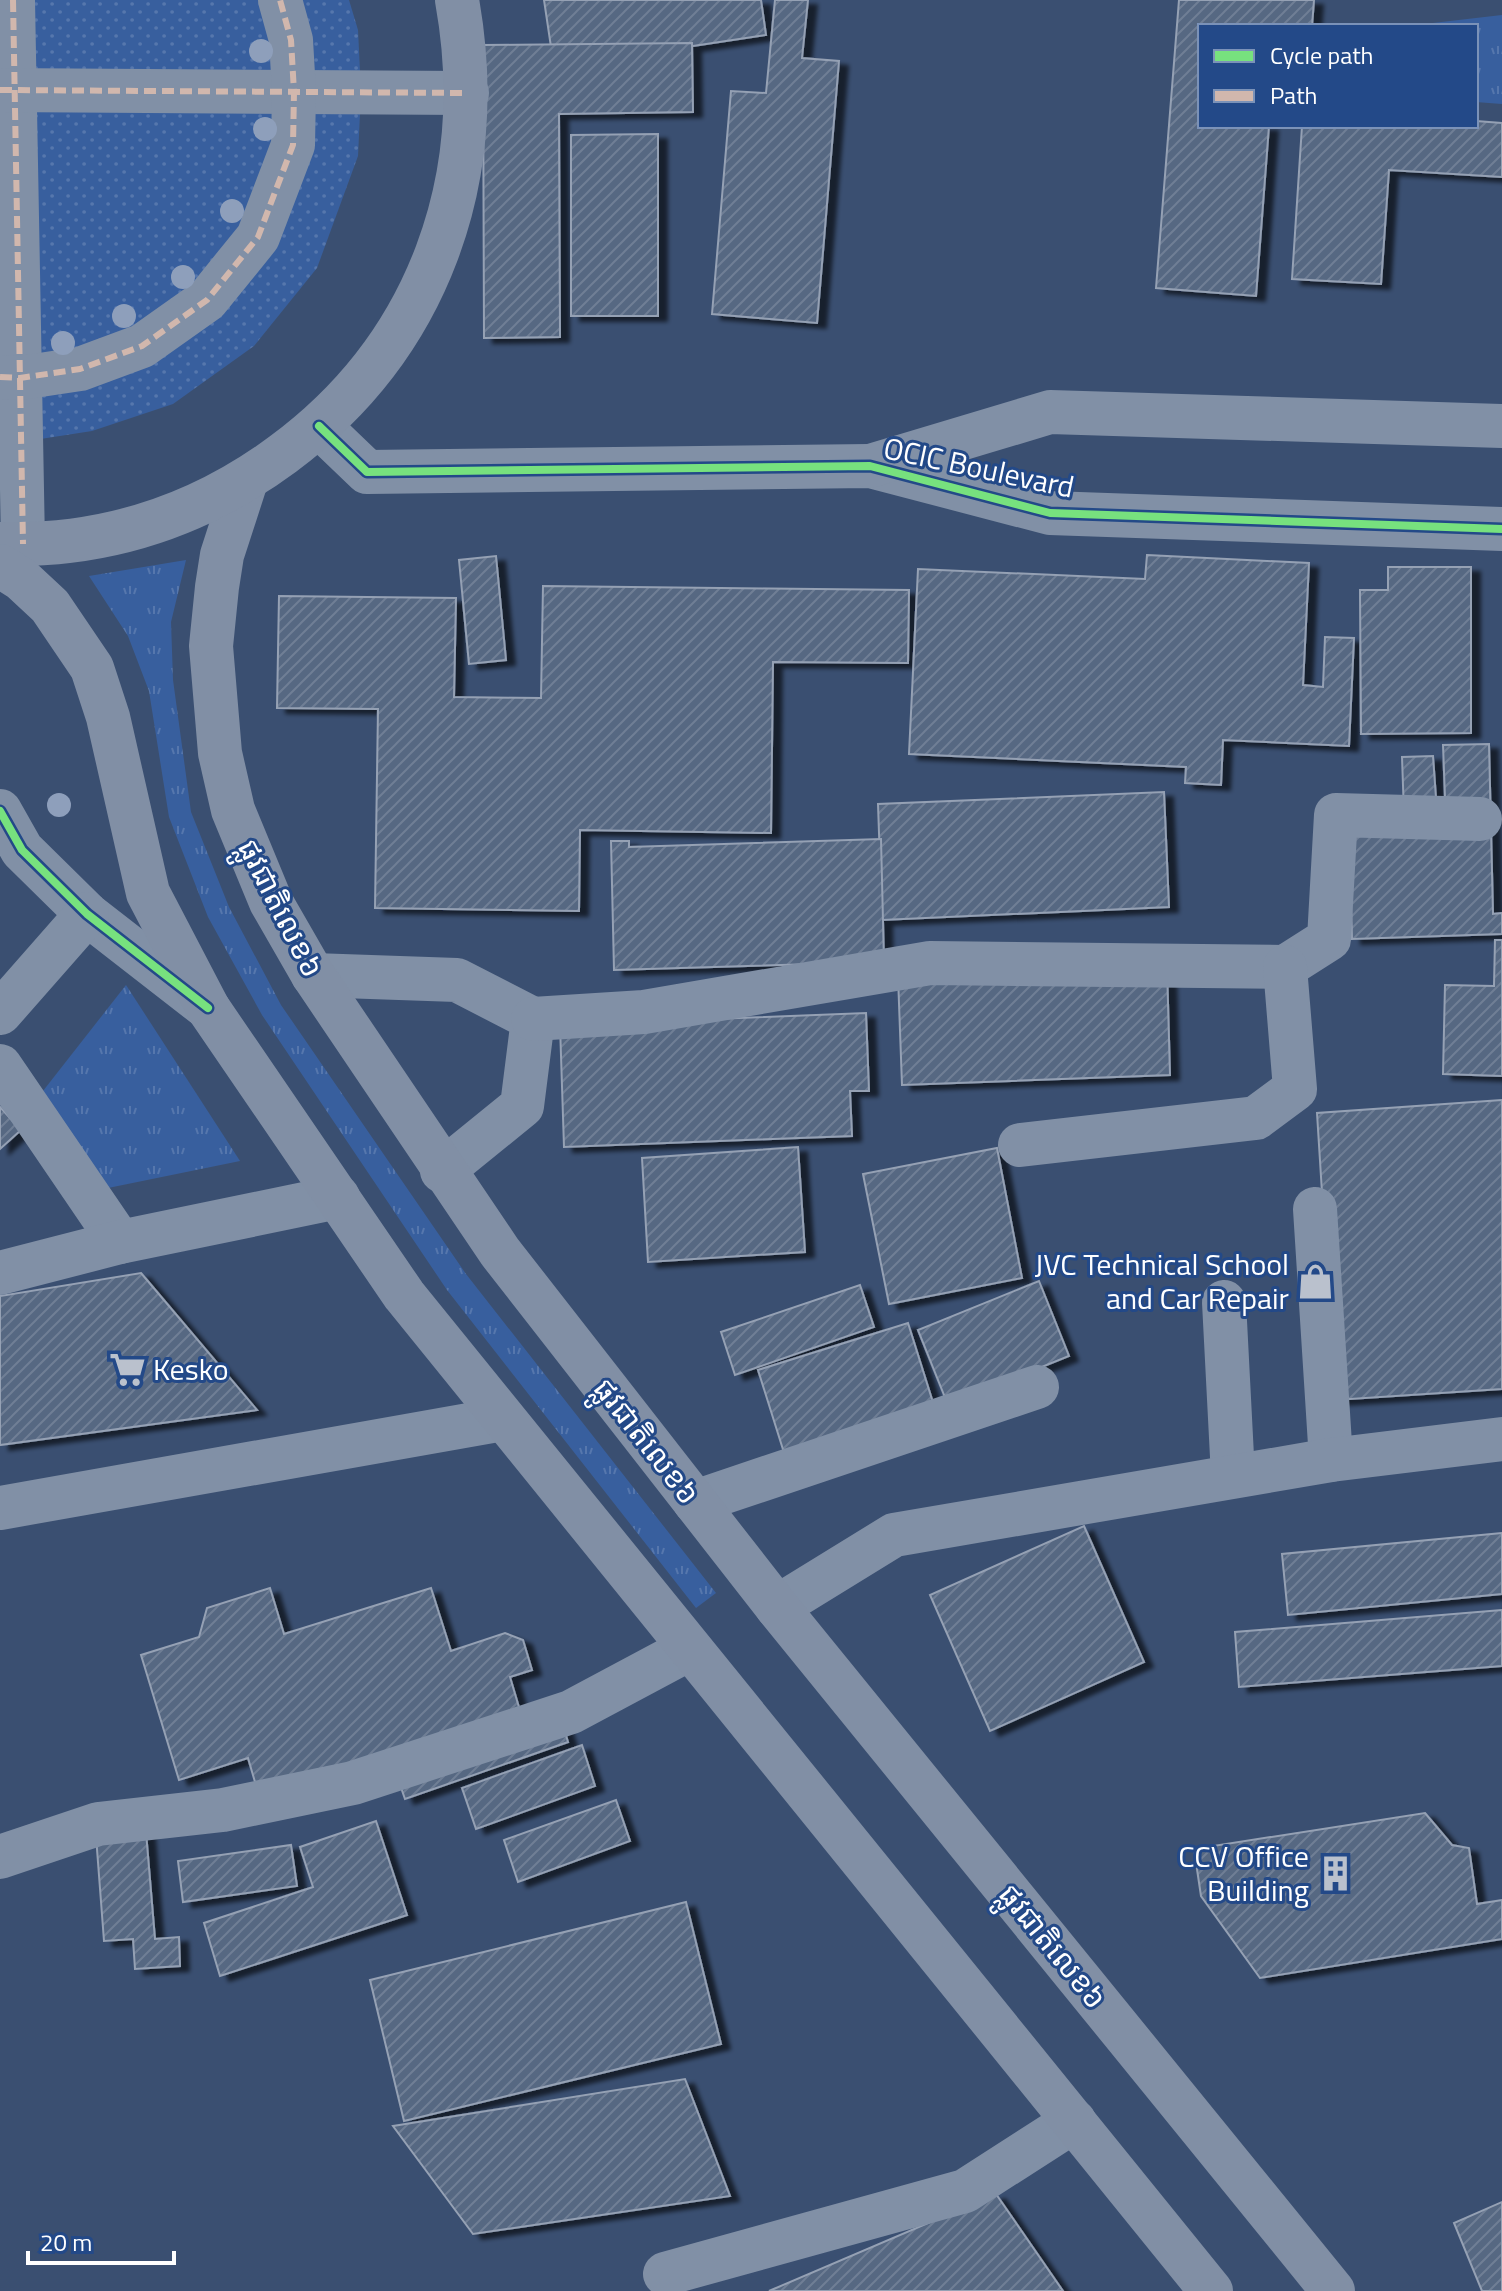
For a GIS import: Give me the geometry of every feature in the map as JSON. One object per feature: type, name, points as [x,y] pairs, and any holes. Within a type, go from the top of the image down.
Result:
[{"type":"highway","points":[[457,0],[466,58],[467,93],[457,185],[429,274],[401,329],[378,363],[319,426],[246,481],[197,506],[129,530],[8,551],[21,579],[50,606],[92,668],[108,717],[148,893],[208,1008],[404,1295],[1211,2291]]},
{"type":"highway","name":"ផ្លូវជាតិលេខ៦","points":[[246,481],[222,555],[211,646],[220,753],[233,810],[271,902],[313,975],[442,1171],[500,1252],[777,1607],[1333,2291]]},
{"type":"street","points":[[8,551],[7,90],[13,0]]},
{"type":"street","points":[[10,377],[80,369],[142,346],[207,300],[258,237],[293,145],[291,40],[280,0]]},
{"type":"street","points":[[7,90],[467,93]]},
{"type":"street","name":"OCIC Boulevard","points":[[870,466],[1050,412],[1502,426]]},
{"type":"street","name":"OCIC Boulevard","points":[[319,426],[367,472],[870,466],[1050,513],[1502,529]]},
{"type":"street","points":[[0,811],[22,850],[87,914],[208,1008]]},
{"type":"street","points":[[313,975],[457,980],[533,1019],[644,1012],[930,963],[1285,967],[1329,939],[1336,815],[1480,819]]},
{"type":"street","points":[[0,1013],[87,914]]},
{"type":"street","points":[[1020,1145],[1256,1118],[1295,1089],[1285,967]]},
{"type":"street","points":[[442,1171],[522,1106],[533,1019]]},
{"type":"street","points":[[0,1066],[120,1242]]},
{"type":"street","points":[[0,1273],[120,1242],[338,1197]]},
{"type":"street","points":[[1315,1209],[1331,1460]]},
{"type":"street","points":[[1224,1302],[1233,1476]]},
{"type":"street","points":[[695,1502],[1037,1387]]},
{"type":"street","points":[[0,1508],[503,1419]]},
{"type":"street","points":[[777,1607],[894,1535],[1331,1460],[1502,1439]]},
{"type":"street","points":[[0,1857],[98,1824],[223,1810],[353,1783],[571,1712],[689,1649]]},
{"type":"street","points":[[665,2274],[965,2191],[1074,2121]]},
{"type":"green space","points":[[0,0],[349,0],[358,30],[361,92],[358,156],[317,268],[254,346],[173,404],[92,431],[21,442]]},
{"type":"green space","points":[[1502,15],[1502,104],[1478,102],[1478,24],[1424,24]]},
{"type":"green space","points":[[186,560],[171,622],[173,680],[191,812],[229,907],[281,1005],[466,1274],[716,1593],[696,1608],[447,1290],[262,1015],[208,917],[169,817],[149,691],[128,636],[89,576]]},
{"type":"green space","points":[[126,985],[240,1161],[108,1188],[43,1091]]},
{"type":"building","points":[[544,0],[761,0],[766,35],[554,67]]},
{"type":"building","points":[[775,0],[808,0],[802,58],[839,61],[817,323],[712,314],[731,91],[766,93]]},
{"type":"building","points":[[1179,0],[1314,0],[1312,24],[1198,24],[1198,128],[1269,128],[1256,296],[1156,288]]},
{"type":"building","points":[[692,43],[693,112],[559,114],[560,337],[484,338],[483,45]]},
{"type":"building","points":[[1478,121],[1502,123],[1502,177],[1389,170],[1381,284],[1292,279],[1302,128],[1478,128]]},
{"type":"building","points":[[658,134],[658,316],[571,316],[571,135]]},
{"type":"building","points":[[1147,555],[1309,563],[1303,685],[1323,687],[1325,637],[1354,638],[1349,746],[1223,740],[1221,785],[1185,783],[1186,767],[909,754],[918,569],[1145,579]]},
{"type":"building","points":[[496,556],[506,660],[469,664],[459,560]]},
{"type":"building","points":[[1388,567],[1471,567],[1471,733],[1361,734],[1360,590],[1388,590]]},
{"type":"building","points":[[543,586],[909,590],[908,663],[773,662],[771,833],[580,830],[579,911],[375,908],[378,709],[277,708],[279,596],[456,598],[454,697],[541,698]]},
{"type":"building","points":[[1489,744],[1493,914],[1502,913],[1502,934],[1352,939],[1349,827],[1446,824],[1443,745]]},
{"type":"building","points":[[1433,756],[1437,812],[1404,814],[1402,757]]},
{"type":"building","points":[[1164,792],[1169,907],[882,920],[878,804]]},
{"type":"building","points":[[881,839],[884,962],[614,970],[611,841],[629,841],[629,847]]},
{"type":"building","points":[[1495,940],[1502,940],[1502,1076],[1443,1074],[1445,985],[1494,986]]},
{"type":"building","points":[[1167,967],[1170,1075],[902,1085],[898,976]]},
{"type":"building","points":[[866,1013],[869,1091],[850,1091],[852,1136],[564,1147],[560,1025]]},
{"type":"building","points":[[1502,1100],[1502,1389],[1335,1400],[1317,1113]]},
{"type":"building","points":[[0,1107],[21,1130],[0,1149]]},
{"type":"building","points":[[798,1147],[805,1252],[648,1262],[642,1158]]},
{"type":"building","points":[[997,1148],[1022,1278],[889,1304],[863,1174]]},
{"type":"building","points":[[141,1273],[257,1410],[0,1445],[0,1296]]},
{"type":"building","points":[[1039,1281],[1069,1356],[948,1405],[918,1330]]},
{"type":"building","points":[[860,1285],[874,1327],[735,1375],[721,1332]]},
{"type":"building","points":[[908,1323],[936,1412],[786,1459],[758,1370]]},
{"type":"building","points":[[1084,1526],[1144,1662],[990,1731],[930,1595]]},
{"type":"building","points":[[1502,1533],[1502,1594],[1288,1615],[1282,1554]]},
{"type":"building","points":[[270,1588],[284,1634],[431,1588],[451,1651],[505,1633],[523,1640],[532,1670],[510,1677],[521,1714],[289,1793],[255,1782],[248,1758],[179,1780],[141,1655],[199,1637],[207,1608]]},
{"type":"building","points":[[1502,1610],[1502,1666],[1239,1687],[1235,1632]]},
{"type":"building","points":[[561,1719],[568,1742],[405,1799],[397,1776]]},
{"type":"building","points":[[582,1745],[595,1786],[476,1829],[462,1788]]},
{"type":"building","points":[[616,1800],[630,1841],[518,1882],[504,1840]]},
{"type":"building","name":"CCV Office Building","points":[[1425,1813],[1452,1845],[1469,1848],[1477,1904],[1502,1900],[1502,1939],[1260,1978],[1201,1896],[1194,1849]]},
{"type":"building","points":[[376,1821],[407,1915],[220,1976],[204,1923],[313,1887],[300,1847]]},
{"type":"building","points":[[146,1832],[155,1939],[179,1937],[180,1966],[135,1969],[133,1939],[104,1941],[96,1836]]},
{"type":"building","points":[[291,1845],[297,1886],[183,1902],[178,1861]]},
{"type":"building","points":[[686,1902],[721,2044],[404,2121],[370,1980]]},
{"type":"building","points":[[685,2079],[730,2196],[473,2234],[393,2126]]},
{"type":"building","points":[[996,2194],[1063,2291],[769,2291]]},
{"type":"building","points":[[1502,2202],[1502,2291],[1482,2291],[1454,2223]]},
{"type":"marked path","points":[[13,0],[23,544]]},
{"type":"marked path","points":[[0,377],[20,378],[80,369],[142,346],[207,300],[258,237],[293,145],[291,40],[280,0]]},
{"type":"marked path","points":[[0,90],[467,93]]},
{"type":"cycle path","points":[[319,426],[367,472],[870,466],[1050,513],[1502,529]]},
{"type":"cycle path","points":[[0,811],[22,850],[87,914],[208,1008]]},
{"type":"place","name":"JVC Technical School and Car Repair","points":[[1315,1281]]},
{"type":"place","name":"Kesko","points":[[127,1369]]},
{"type":"place","name":"CCV Office Building","points":[[1335,1873]]}]
